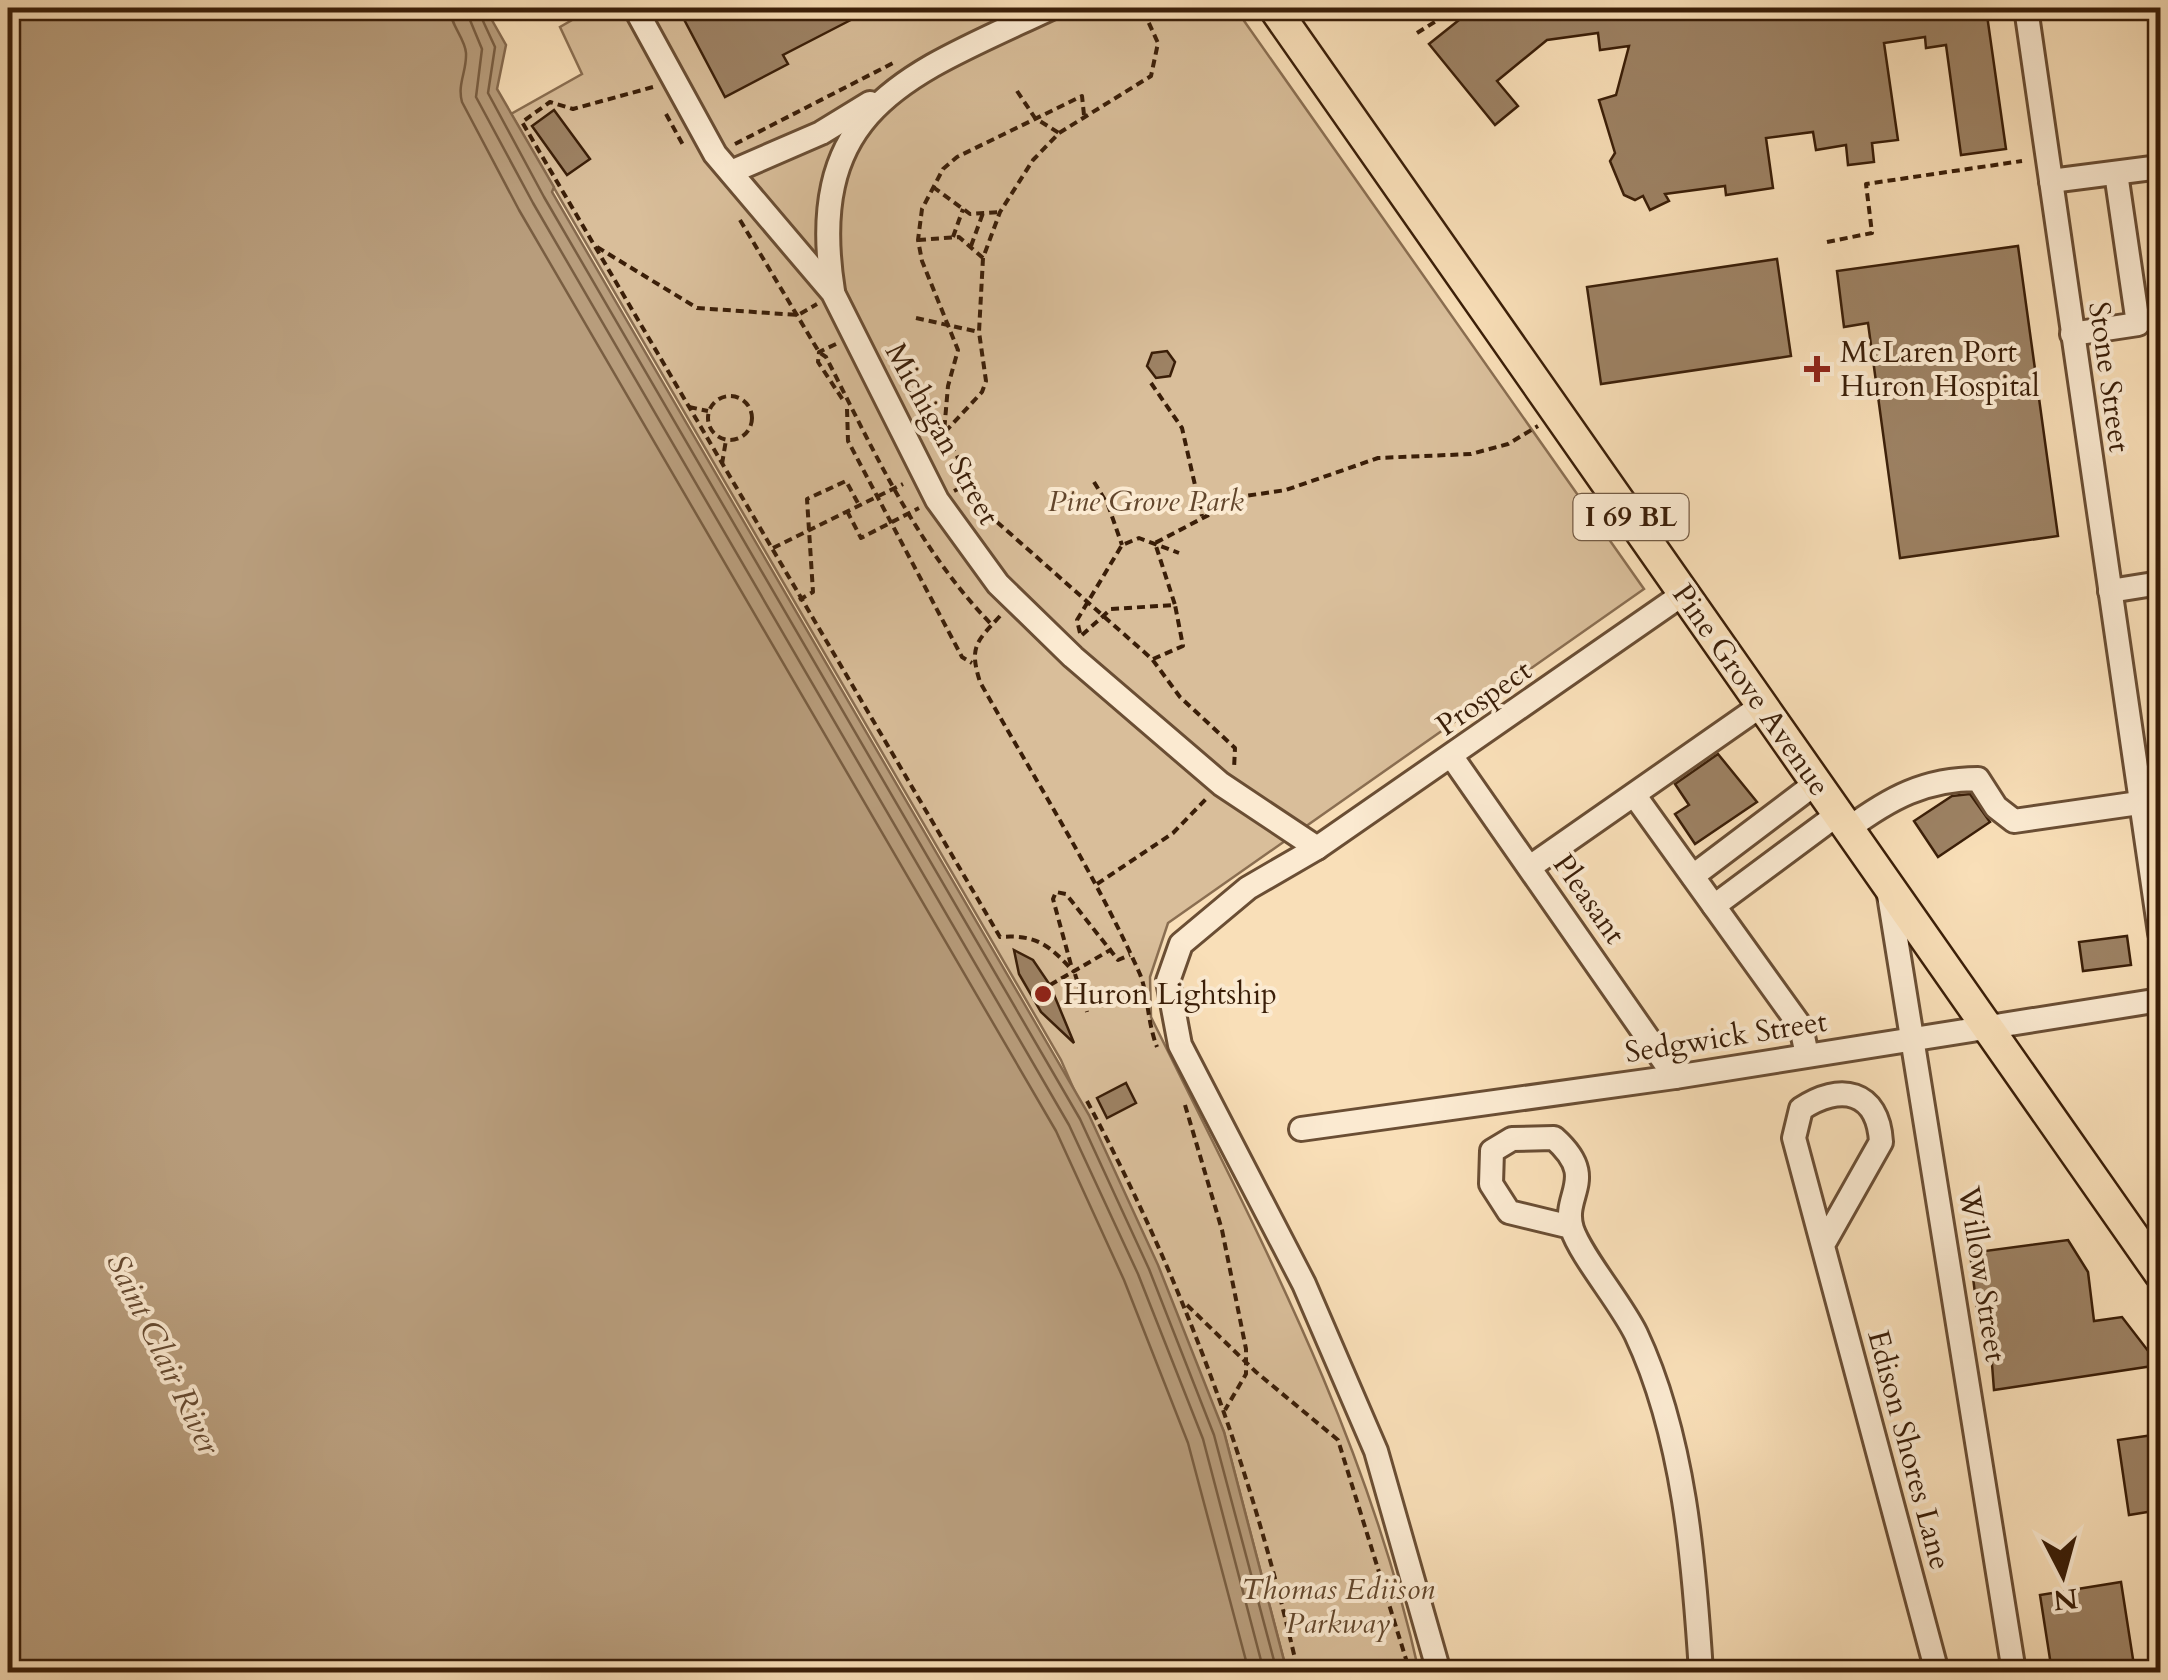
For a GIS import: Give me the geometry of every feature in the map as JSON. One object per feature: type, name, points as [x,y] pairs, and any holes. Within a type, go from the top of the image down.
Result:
[{"type":"main road","name":"Pine Grove Avenue","points":[[1274,8],[2160,1274]]},
{"type":"street","name":"Michigan Street","points":[[635,8],[663,83],[715,154],[833,294],[924,476],[998,584],[1077,646],[1220,784],[1317,848]]},
{"type":"street","points":[[730,172],[821,133],[939,61],[1051,8]]},
{"type":"street","name":"Stone Street","points":[[2026,8],[2160,933]]},
{"type":"street","points":[[833,294],[825,240],[832,190],[852,134],[885,94]]},
{"type":"street","points":[[2051,181],[2160,167]]},
{"type":"street","points":[[2072,334],[2138,324],[2116,173]]},
{"type":"street","points":[[2110,590],[2160,583]]},
{"type":"street","name":"Prospect","points":[[1440,1672],[1376,1451],[1304,1284],[1180,1046],[1168,981],[1174,956],[1199,925],[1248,888],[1317,848],[1452,757],[1684,594]]},
{"type":"street","points":[[1530,867],[1762,706]]},
{"type":"street","name":"Pleasant","points":[[1452,757],[1676,1077]]},
{"type":"street","points":[[1714,906],[1843,822],[1890,797],[1945,779],[1978,779],[1996,807],[2014,821],[2139,803]]},
{"type":"street","points":[[1693,876],[1816,782]]},
{"type":"street","points":[[1635,796],[1801,1028],[1807,1055]]},
{"type":"street","name":"Willow Street","points":[[1888,886],[2014,1672]]},
{"type":"street","name":"Sedgwick Street","points":[[1301,1129],[1914,1042],[2160,1000]]},
{"type":"street","name":"Edison Shores Lane","points":[[1824,1244],[1880,1142],[1874,1111],[1862,1098],[1849,1094],[1816,1099],[1801,1109],[1794,1138],[1937,1672]]},
{"type":"street","points":[[1571,1228],[1508,1212],[1491,1184],[1492,1152],[1512,1139],[1534,1135],[1554,1138],[1568,1151],[1577,1185],[1571,1228],[1635,1333],[1663,1400],[1697,1609],[1701,1672]]},
{"type":"path","points":[[944,432],[982,392],[986,370],[979,332],[983,258],[1000,212],[1033,160],[1059,133],[1151,76],[1158,43],[1142,8]]},
{"type":"path","points":[[1417,32],[1457,8]]},
{"type":"path","points":[[647,74],[663,83],[693,159],[715,154],[901,59]]},
{"type":"path","points":[[663,83],[573,109],[550,102],[522,122],[1000,938],[1026,935],[1046,942],[1074,972]]},
{"type":"path","points":[[1017,91],[1035,118],[1059,133]]},
{"type":"path","points":[[1084,115],[1082,96],[957,157],[932,186],[922,209],[918,240],[958,350],[948,386],[944,432],[988,514],[1152,660],[1180,697],[1236,748],[1237,766],[1173,834],[1097,884]]},
{"type":"path","points":[[1826,242],[1872,233],[1866,184],[2022,161]]},
{"type":"path","points":[[932,186],[963,209],[983,214],[1000,212]]},
{"type":"path","points":[[953,237],[963,209]]},
{"type":"path","points":[[970,247],[983,214]]},
{"type":"path","points":[[738,218],[798,315],[819,352],[818,362],[847,404],[907,514],[943,570],[992,625],[975,645],[974,664],[988,698],[1097,884],[1142,978],[1146,1018],[1160,1053]]},
{"type":"path","points":[[918,240],[959,236],[983,258]]},
{"type":"path","points":[[593,244],[696,308],[798,315],[833,294]]},
{"type":"path","points":[[916,318],[979,332]]},
{"type":"path","points":[[819,352],[854,334]]},
{"type":"path","points":[[1151,383],[1182,428],[1203,518]]},
{"type":"path","points":[[731,395],[750,406],[751,428],[740,438],[726,440],[709,426],[708,412],[717,399],[731,395]]},
{"type":"path","points":[[847,404],[844,432],[962,658],[974,664]]},
{"type":"path","points":[[687,407],[708,412]]},
{"type":"path","points":[[1155,543],[1245,496],[1286,490],[1378,458],[1471,454],[1490,449],[1559,413]]},
{"type":"path","points":[[722,464],[726,440]]},
{"type":"path","points":[[772,548],[924,476]]},
{"type":"path","points":[[799,600],[813,592],[807,499],[846,481],[859,505]]},
{"type":"path","points":[[1094,482],[1108,505],[1122,546]]},
{"type":"path","points":[[847,511],[861,538],[907,514]]},
{"type":"path","points":[[1077,646],[1076,620],[1122,546],[1139,538],[1179,553]]},
{"type":"path","points":[[1152,660],[1183,646],[1175,605],[1155,543]]},
{"type":"path","points":[[1077,646],[1110,609],[1175,605]]},
{"type":"path","points":[[1087,1012],[1064,949],[1053,900],[1056,892],[1066,894],[1118,960],[1130,954]]},
{"type":"path","points":[[1050,985],[1112,950]]},
{"type":"path","points":[[1181,1094],[1222,1230],[1246,1361],[1246,1374],[1225,1410]]},
{"type":"path","points":[[1087,1101],[1133,1186],[1225,1410],[1278,1586],[1298,1672]]},
{"type":"path","points":[[1183,1302],[1338,1440],[1410,1672]]},
{"type":"green space","name":"Pine Grove Park","points":[[575,8],[1235,8],[1644,589],[1168,923],[1150,977],[1151,1017],[1269,1257],[1339,1417],[1397,1584],[1419,1672],[1287,1672],[1224,1432],[1061,1060],[511,114],[582,74],[560,27],[579,16]]},
{"type":"water","name":"Saint Clair River","points":[[8,8],[485,8],[506,45],[497,89],[554,187],[552,192],[1089,1115],[1158,1265],[1224,1432],[1287,1672],[8,1672]]},
{"type":"building","points":[[678,8],[874,8],[783,55],[788,64],[725,97]]},
{"type":"building","points":[[1474,8],[1986,8],[2006,149],[1961,155],[1946,45],[1926,48],[1925,37],[1884,43],[1898,140],[1872,143],[1874,162],[1848,165],[1846,145],[1816,150],[1813,132],[1766,138],[1773,188],[1726,195],[1725,186],[1665,194],[1669,201],[1650,210],[1643,196],[1635,200],[1624,195],[1610,161],[1615,153],[1599,100],[1616,95],[1629,46],[1600,50],[1598,33],[1547,40],[1497,81],[1518,106],[1495,125],[1429,44]]},
{"type":"building","points":[[554,110],[590,159],[567,175],[532,126]]},
{"type":"building","points":[[2018,246],[2058,536],[1900,558],[1868,323],[1844,327],[1837,271]]},
{"type":"building","points":[[1777,259],[1791,356],[1601,384],[1587,287]]},
{"type":"building","points":[[1167,351],[1175,362],[1170,376],[1156,378],[1147,366],[1152,353]]},
{"type":"building","points":[[1718,754],[1757,802],[1695,844],[1675,814],[1689,805],[1675,784]]},
{"type":"building","points":[[1970,794],[1990,822],[1938,857],[1914,821],[1952,796]]},
{"type":"building","points":[[2127,936],[2131,965],[2083,971],[2079,942]]},
{"type":"building","name":"Huron Lightship","points":[[1014,950],[1033,960],[1050,985],[1074,1043],[1041,1012],[1019,974]]},
{"type":"building","points":[[1126,1083],[1136,1103],[1107,1118],[1097,1098]]},
{"type":"building","points":[[2068,1240],[2088,1272],[2094,1321],[2122,1317],[2159,1365],[1994,1390],[1989,1325],[1979,1326],[1970,1253]]},
{"type":"building","points":[[2160,1434],[2160,1510],[2129,1515],[2118,1440]]},
{"type":"building","points":[[2121,1582],[2135,1672],[2052,1672],[2040,1595]]},
{"type":"place","name":"McLaren Port Huron Hospital","points":[[1817,369]]},
{"type":"place","name":"Huron Lightship","points":[[1043,994]]},
{"type":"park label","name":"Thomas Ediison Parkway","points":[[1338,1606]]}]
